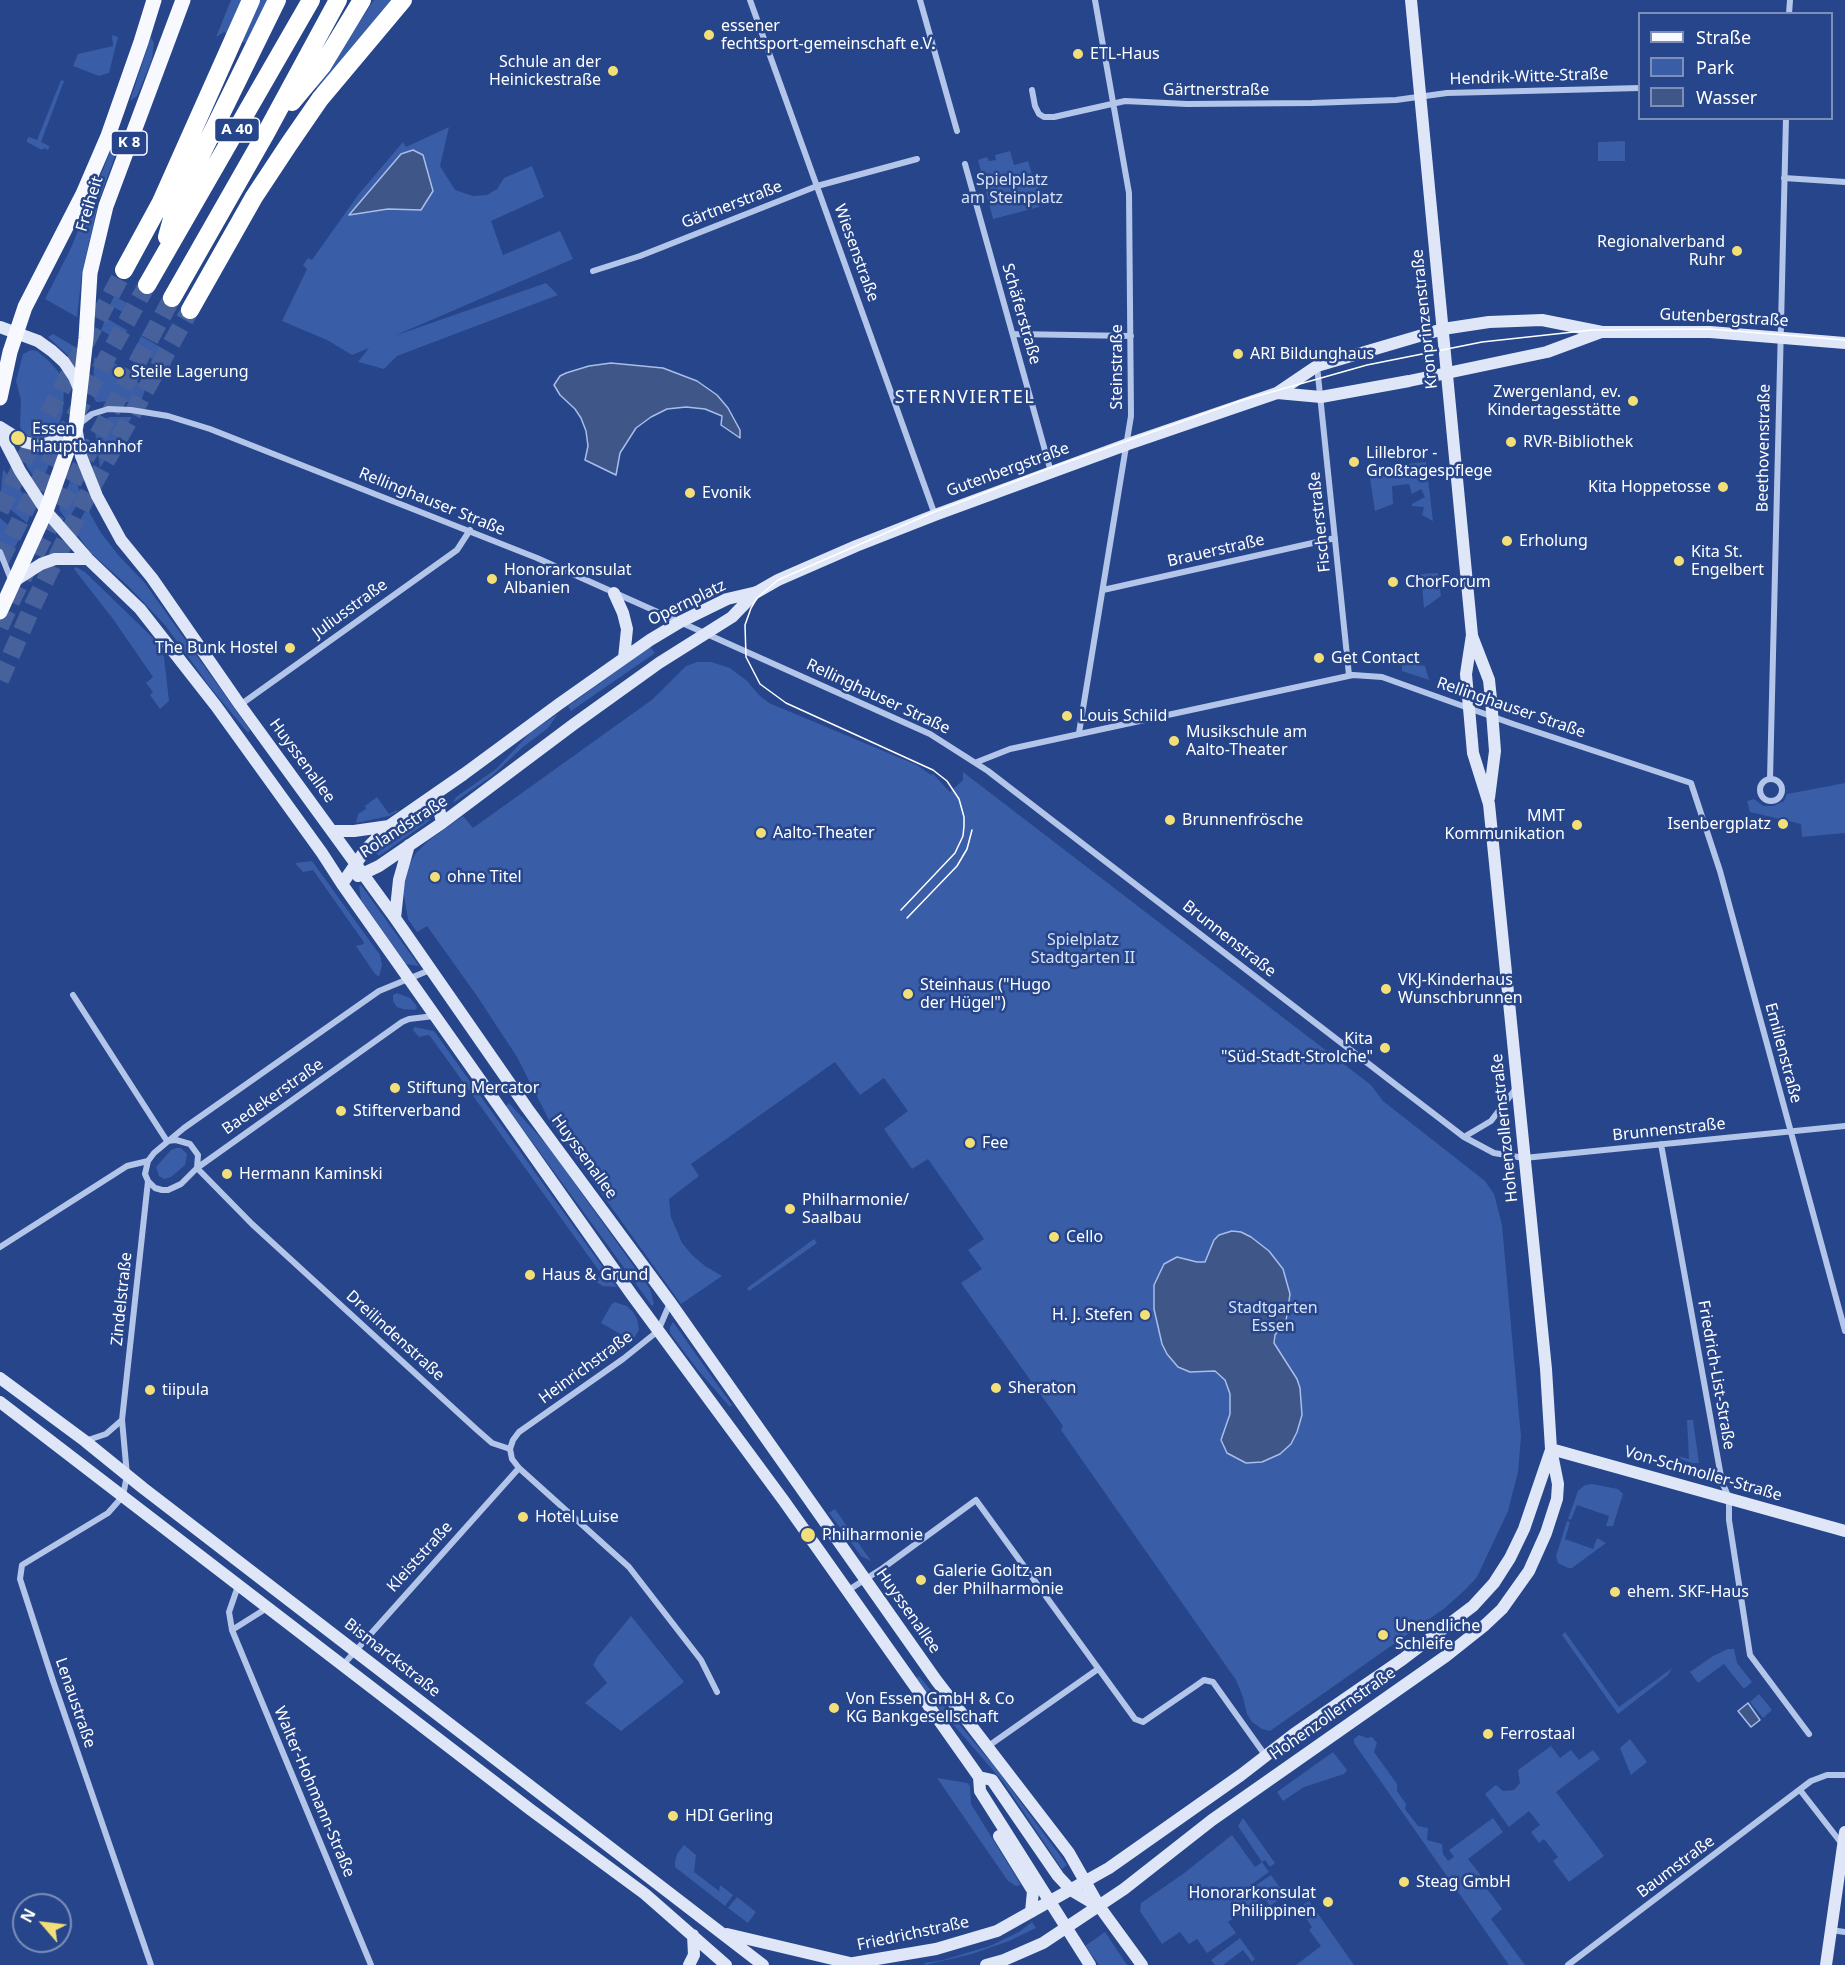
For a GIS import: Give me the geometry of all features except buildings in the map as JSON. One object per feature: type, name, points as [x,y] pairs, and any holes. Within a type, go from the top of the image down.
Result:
[{"type":"highway","points":[[124,270],[165,193],[251,0]]},
{"type":"highway","points":[[162,259],[175,208],[278,0]]},
{"type":"highway","name":"A 40","points":[[147,285],[311,0]]},
{"type":"highway","name":"A 40","points":[[172,298],[266,133],[338,0]]},
{"type":"highway","points":[[266,133],[322,66],[362,0]]},
{"type":"highway","points":[[190,310],[254,197],[289,144],[320,99],[397,7]]},
{"type":"main road","name":"Freiheit","points":[[0,398],[16,332],[26,307],[83,194],[108,136],[154,0]]},
{"type":"main road","name":"Freiheit","points":[[76,426],[90,273],[106,206],[183,0]]},
{"type":"main road","name":"K 8","points":[[0,612],[46,511],[76,426]]},
{"type":"street","name":"Wiesenstraße","points":[[750,0],[935,515]]},
{"type":"street","points":[[920,0],[957,131]]},
{"type":"street","name":"Steinstraße","points":[[1079,733],[1131,416],[1129,193],[1095,0]]},
{"type":"street","name":"Kronprinzenstraße","points":[[1411,0],[1472,635],[1466,674],[1469,708]]},
{"type":"street","name":"Hendrik-Witte-Straße","points":[[1420,97],[1447,93],[1638,88]]},
{"type":"street","name":"Gärtnerstraße","points":[[1032,90],[1035,106],[1039,114],[1044,117],[1054,117],[1125,101],[1187,104],[1312,103],[1420,97]]},
{"type":"street","name":"Beethovenstraße","points":[[1770,779],[1786,120]]},
{"type":"street","name":"Gärtnerstraße","points":[[593,271],[640,256],[817,186],[917,159]]},
{"type":"street","name":"Schäferstraße","points":[[965,164],[1051,472]]},
{"type":"street","points":[[1784,178],[1845,182]]},
{"type":"street","name":"Gutenbergstraße","points":[[757,592],[778,580],[856,546],[935,515],[1128,444],[1277,393],[1317,366],[1443,328],[1489,322],[1542,320],[1602,332],[1710,332],[1845,343]]},
{"type":"street","points":[[0,327],[38,341],[64,362],[74,377],[80,393]]},
{"type":"street","name":"Gutenbergstraße","points":[[1277,393],[1321,397],[1547,352],[1602,332]]},
{"type":"street","points":[[1014,334],[1131,336]]},
{"type":"street","name":"Fischerstraße","points":[[1317,366],[1349,675]]},
{"type":"street","name":"Rellinghauser Straße","points":[[76,426],[92,414],[108,409],[142,411],[168,416],[210,429],[470,530],[930,734],[977,762],[1010,749],[1349,675],[1382,677],[1492,717],[1691,783]]},
{"type":"street","points":[[0,429],[24,442],[40,446],[54,441],[76,426]]},
{"type":"street","name":"Huyssenallee","points":[[76,426],[81,456],[97,496],[122,540],[152,578],[240,705],[360,868],[527,1108],[670,1302],[936,1680],[1069,1853],[1085,1882],[1088,1896],[1099,1906],[1142,1965]]},
{"type":"street","points":[[0,429],[20,471],[46,511],[87,559],[140,609],[172,648],[304,828],[407,978],[658,1331],[784,1501],[979,1777],[980,1791],[1090,1965]]},
{"type":"street","name":"Juliusstraße","points":[[240,705],[457,550],[470,530]]},
{"type":"street","name":"Brauerstraße","points":[[1103,590],[1335,538]]},
{"type":"street","points":[[0,552],[12,582],[41,564],[55,559],[87,559]]},
{"type":"street","name":"Opernplatz","points":[[624,658],[680,622],[727,599],[757,592]]},
{"type":"street","name":"Opernplatz","points":[[659,663],[732,617],[757,592]]},
{"type":"street","points":[[614,593],[627,629],[624,658]]},
{"type":"street","name":"Kronprinzenstraße","points":[[1472,635],[1489,680],[1492,717]]},
{"type":"street","name":"Rolandstraße","points":[[342,884],[360,868],[366,849],[389,826],[624,658]]},
{"type":"street","name":"Rolandstraße","points":[[360,868],[379,866],[442,823],[659,663]]},
{"type":"street","name":"Hohenzollernstraße","points":[[1099,1906],[1278,1773],[1446,1656],[1502,1609],[1537,1555],[1553,1512],[1558,1484],[1551,1449],[1546,1369],[1489,804],[1473,753],[1469,708]]},
{"type":"street","name":"Hohenzollernstraße","points":[[1489,804],[1495,751],[1492,717]]},
{"type":"street","name":"Brunnenstraße","points":[[977,762],[1464,1137],[1494,1153],[1524,1158],[1845,1126]]},
{"type":"street","name":"Emilienstraße","points":[[1691,783],[1720,871],[1845,1331]]},
{"type":"street","points":[[436,794],[442,823]]},
{"type":"street","points":[[333,831],[354,831],[389,826]]},
{"type":"street","points":[[395,918],[399,880],[409,845]]},
{"type":"street","name":"Baedekerstraße","points":[[0,1247],[127,1166],[148,1161],[167,1141],[360,1003],[379,991],[430,970]]},
{"type":"street","points":[[73,995],[167,1141]]},
{"type":"street","name":"Baedekerstraße","points":[[148,1181],[155,1188],[168,1190],[181,1184],[197,1168],[402,1022],[435,1016]]},
{"type":"street","points":[[1464,1137],[1491,1121],[1517,1086]]},
{"type":"street","name":"Dreilindenstraße","points":[[167,1141],[190,1143],[198,1155],[197,1168],[252,1224],[492,1443],[510,1449]]},
{"type":"street","name":"Friedrich-List-Straße","points":[[1661,1144],[1722,1482],[1729,1498],[1729,1520],[1750,1655],[1809,1734]]},
{"type":"street","points":[[148,1161],[145,1174],[148,1181]]},
{"type":"street","name":"Zindelstraße","points":[[123,1496],[127,1475],[122,1420],[148,1181]]},
{"type":"street","name":"Heinrichstraße","points":[[510,1449],[519,1432],[623,1359],[658,1331],[670,1302]]},
{"type":"street","name":"Bismarckstraße","points":[[0,1378],[85,1441],[763,1965]]},
{"type":"street","points":[[0,1402],[342,1666],[635,1886],[726,1965]]},
{"type":"street","points":[[85,1441],[106,1434],[122,1420]]},
{"type":"street","points":[[510,1449],[519,1468],[628,1567],[700,1660],[717,1692]]},
{"type":"street","name":"Hohenzollernstraße","points":[[1085,1882],[1116,1864],[1294,1734],[1403,1659],[1473,1606],[1494,1583],[1510,1558],[1524,1529],[1551,1449]]},
{"type":"street","name":"Von-Schmoller-Straße","points":[[1551,1449],[1845,1531]]},
{"type":"street","name":"Kleiststraße","points":[[342,1666],[519,1468]]},
{"type":"street","name":"Lenaustraße","points":[[123,1496],[108,1513],[22,1565],[20,1579],[53,1682],[151,1965]]},
{"type":"street","points":[[847,1591],[976,1500],[1135,1719],[1143,1722],[1197,1684],[1204,1680],[1213,1682],[1266,1756]]},
{"type":"street","name":"Walter-Hohmann-Straße","points":[[238,1586],[229,1612],[232,1630],[371,1965]]},
{"type":"street","points":[[232,1630],[268,1608]]},
{"type":"street","points":[[987,1747],[1098,1669]]},
{"type":"street","name":"Baumstraße","points":[[1568,1965],[1800,1790],[1822,1776],[1845,1775]]},
{"type":"street","points":[[979,1777],[992,1780],[1058,1876],[1071,1890],[1088,1896]]},
{"type":"street","points":[[979,1777],[974,1791],[976,1796],[1034,1891],[1031,1912]]},
{"type":"street","points":[[1800,1790],[1843,1846]]},
{"type":"street","points":[[1826,1965],[1845,1832]]},
{"type":"street","name":"Friedrichstraße","points":[[847,1964],[910,1954],[997,1931],[1085,1882]]},
{"type":"street","points":[[986,1965],[1004,1960],[1043,1943],[1099,1906]]},
{"type":"street","points":[[1831,1930],[1845,1932]]},
{"type":"street","points":[[723,1933],[847,1964]]},
{"type":"street","points":[[689,1965],[694,1955],[693,1935]]},
{"type":"green space","points":[[231,0],[271,0],[249,45],[224,32],[216,37]]},
{"type":"green space","points":[[374,0],[393,0],[319,90],[316,88]]},
{"type":"green space","points":[[112,35],[118,37],[109,73],[99,76],[73,66],[78,54],[113,46]]},
{"type":"green space","points":[[151,37],[154,43],[152,59],[137,96],[130,101]]},
{"type":"green space","points":[[61,80],[64,81],[41,142],[49,148],[42,150],[27,142],[27,139],[29,137],[37,140]]},
{"type":"green space","points":[[449,127],[440,166],[455,190],[473,196],[487,195],[497,189],[504,178],[532,166],[544,197],[491,221],[503,255],[560,231],[573,259],[394,336],[546,283],[558,295],[397,356],[384,369],[358,362],[369,348],[352,355],[327,340],[282,321],[307,269],[303,265],[308,258],[312,260],[358,195],[403,142],[406,147]]},
{"type":"green space","points":[[121,135],[100,198],[93,195],[112,147]]},
{"type":"green space","points":[[1625,141],[1625,161],[1598,161],[1598,142]]},
{"type":"green space","name":"Spielplatz am Steinplatz","points":[[1010,151],[1014,165],[1028,161],[1032,174],[1036,176],[1042,202],[1039,207],[993,219],[978,160],[987,157],[989,161],[996,160],[995,155]]},
{"type":"green space","points":[[89,203],[97,208],[82,273],[77,317],[45,299],[71,248]]},
{"type":"green space","points":[[114,296],[136,308],[133,318],[110,305]]},
{"type":"green space","points":[[106,318],[127,330],[123,343],[101,330]]},
{"type":"green space","points":[[53,334],[77,348],[73,360],[48,337]]},
{"type":"green space","points":[[141,336],[174,355],[169,369],[135,349]]},
{"type":"green space","points":[[31,350],[37,351],[50,362],[60,374],[64,386],[63,412],[58,427],[43,438],[33,438],[24,434],[20,427],[21,400],[16,381],[23,354]]},
{"type":"green space","points":[[94,357],[104,363],[106,359],[128,370],[126,375],[146,387],[140,404],[119,401],[96,402],[93,396]]},
{"type":"green space","points":[[110,417],[132,417],[100,468],[95,431],[103,420]]},
{"type":"green space","points":[[53,453],[39,484],[27,467],[23,454]]},
{"type":"green space","points":[[1426,462],[1433,521],[1422,515],[1424,507],[1412,506],[1425,497],[1421,489],[1412,494],[1409,484],[1392,486],[1393,504],[1375,511],[1370,478],[1377,476],[1376,467]]},
{"type":"green space","points":[[3,469],[34,507],[27,523],[0,501]]},
{"type":"green space","points":[[73,474],[82,497],[67,521],[59,509]]},
{"type":"green space","points":[[87,508],[101,533],[144,582],[250,730],[248,733],[210,687],[165,625],[128,586],[90,552],[74,530]]},
{"type":"green space","points":[[0,518],[21,536],[10,556],[0,541]]},
{"type":"green space","points":[[76,567],[85,572],[153,638],[164,657],[169,701],[160,709],[150,695],[153,692],[146,683],[153,677],[113,619],[74,569]]},
{"type":"green space","points":[[1438,573],[1441,596],[1424,608],[1421,574]]},
{"type":"green space","points":[[650,647],[655,653],[571,711],[568,706]]},
{"type":"green space","name":"Stadtgarten Essen","points":[[697,662],[711,662],[730,668],[769,703],[917,765],[931,775],[933,774],[950,792],[963,780],[963,772],[1371,1085],[1383,1101],[1485,1181],[1494,1194],[1502,1225],[1521,1437],[1518,1472],[1508,1511],[1477,1577],[1466,1589],[1445,1608],[1270,1731],[1252,1722],[1247,1714],[1236,1680],[1061,1430],[1063,1426],[961,1283],[982,1269],[968,1250],[984,1239],[928,1159],[912,1169],[884,1129],[908,1111],[884,1078],[860,1095],[835,1062],[691,1164],[699,1176],[669,1199],[671,1217],[682,1243],[692,1255],[722,1276],[681,1304],[550,1122],[517,1057],[477,996],[427,926],[417,932],[408,919],[403,890],[407,868],[416,853],[428,841],[463,816],[473,828],[653,699],[686,666]]},
{"type":"green space","points":[[1402,662],[1425,666],[1429,680],[1402,671]]},
{"type":"green space","points":[[558,714],[548,728],[523,747],[492,776],[453,803],[456,797],[496,769],[532,731]]},
{"type":"green space","name":"Isenbergplatz","points":[[1845,783],[1845,833],[1802,837],[1801,824],[1750,812],[1747,801],[1754,799],[1763,806],[1773,806],[1784,801],[1787,794]]},
{"type":"green space","points":[[377,797],[389,814],[398,811],[389,816],[356,823],[358,814]]},
{"type":"green space","points":[[433,808],[429,821],[379,856],[373,850]]},
{"type":"green space","points":[[312,861],[380,955],[382,965],[379,977],[356,946],[364,944],[363,941],[313,870],[303,872],[295,863]]},
{"type":"green space","points":[[361,885],[419,966],[406,964],[361,900],[359,886]]},
{"type":"green space","points":[[397,993],[410,998],[417,1008],[415,1010],[397,1007],[393,1001],[393,995]]},
{"type":"green space","points":[[414,1027],[434,1031],[617,1287],[603,1286],[594,1281],[602,1275],[430,1036],[419,1037],[413,1030]]},
{"type":"green space","points":[[509,1103],[548,1146],[650,1289],[654,1304],[652,1306],[506,1106]]},
{"type":"green space","points":[[181,1148],[187,1154],[185,1165],[171,1177],[164,1179],[159,1176],[156,1167],[171,1150]]},
{"type":"green space","points":[[814,1239],[817,1243],[749,1291],[747,1288]]},
{"type":"green space","points":[[614,1302],[627,1306],[637,1319],[639,1330],[630,1345],[624,1336],[601,1323]]},
{"type":"green space","points":[[673,1322],[732,1405],[730,1407],[670,1333]]},
{"type":"green space","points":[[1687,1420],[1693,1420],[1699,1463],[1677,1458],[1678,1456],[1689,1459]]},
{"type":"green space","points":[[1592,1484],[1618,1489],[1623,1494],[1613,1526],[1606,1526],[1609,1516],[1577,1505],[1571,1520],[1568,1519],[1578,1491],[1585,1485]]},
{"type":"green space","points":[[835,1509],[871,1561],[861,1556],[829,1513]]},
{"type":"green space","points":[[1567,1521],[1570,1522],[1565,1539],[1593,1549],[1597,1538],[1606,1543],[1572,1568],[1558,1563],[1556,1556]]},
{"type":"green space","points":[[631,1616],[684,1682],[621,1731],[585,1703],[607,1683],[593,1665]]},
{"type":"green space","points":[[1565,1632],[1619,1707],[1672,1668],[1668,1675],[1618,1714],[1562,1635]]},
{"type":"green space","points":[[1728,1649],[1734,1649],[1737,1663],[1752,1682],[1744,1689],[1724,1664],[1698,1683],[1690,1672]]},
{"type":"green space","points":[[919,1676],[995,1767],[1067,1865],[1062,1869],[1004,1783],[938,1707],[916,1678]]},
{"type":"green space","points":[[1759,1694],[1772,1710],[1763,1718],[1750,1702]]},
{"type":"green space","points":[[1359,1735],[1372,1737],[1377,1743],[1374,1752],[1397,1784],[1397,1791],[1406,1804],[1405,1809],[1418,1826],[1428,1828],[1427,1840],[1442,1844],[1443,1854],[1448,1861],[1454,1857],[1449,1850],[1493,1818],[1503,1832],[1468,1859],[1487,1883],[1485,1886],[1502,1909],[1491,1919],[1525,1965],[1509,1965],[1354,1743],[1354,1739]]},
{"type":"green space","points":[[1630,1739],[1647,1762],[1631,1775],[1620,1748]]},
{"type":"green space","points":[[1551,1746],[1560,1758],[1571,1750],[1579,1760],[1593,1750],[1600,1759],[1556,1792],[1604,1856],[1569,1882],[1553,1861],[1558,1857],[1544,1839],[1539,1843],[1531,1832],[1540,1825],[1529,1811],[1509,1827],[1485,1794],[1496,1785],[1503,1791],[1514,1790],[1520,1783],[1518,1770]]},
{"type":"green space","points":[[1333,1752],[1347,1770],[1344,1774],[1304,1787],[1283,1801],[1277,1792]]},
{"type":"green space","points":[[937,1778],[967,1783],[970,1786],[971,1804],[1021,1885],[1016,1886],[1008,1881]]},
{"type":"green space","points":[[1243,1818],[1275,1863],[1270,1867],[1265,1860],[1262,1862],[1238,1826]]},
{"type":"green space","points":[[1232,1835],[1255,1867],[1262,1862],[1269,1872],[1251,1885],[1261,1899],[1228,1922],[1236,1933],[1207,1953],[1197,1939],[1189,1944],[1180,1932],[1162,1944],[1140,1911],[1141,1903],[1183,1874]]},
{"type":"green space","points":[[684,1845],[696,1855],[694,1872],[719,1891],[720,1885],[733,1895],[725,1906],[675,1867],[677,1854]]},
{"type":"green space","points":[[1271,1875],[1285,1895],[1270,1906],[1256,1885]]},
{"type":"green space","points":[[737,1897],[756,1912],[748,1923],[728,1908]]},
{"type":"green space","points":[[1309,1901],[1354,1965],[1296,1965],[1321,1946],[1309,1930],[1312,1927],[1299,1908]]},
{"type":"green space","points":[[1032,1922],[1036,1928],[1009,1941],[972,1954],[925,1965],[925,1963],[990,1946],[1019,1932]]},
{"type":"green space","points":[[1105,1932],[1127,1965],[1099,1965],[1085,1946]]},
{"type":"green space","points":[[1240,1938],[1255,1959],[1252,1962],[1243,1950],[1223,1965],[1215,1965],[1211,1960]]},
{"type":"water","points":[[413,150],[423,155],[433,191],[421,210],[388,209],[349,215],[401,154]]},
{"type":"water","points":[[611,363],[663,368],[697,381],[717,395],[728,408],[740,430],[740,438],[721,425],[722,416],[705,409],[686,407],[667,409],[636,428],[620,453],[616,475],[585,460],[588,446],[581,418],[554,385],[560,376],[566,373],[589,366]]},
{"type":"water","points":[[1232,1231],[1251,1237],[1269,1251],[1283,1269],[1290,1294],[1286,1321],[1275,1335],[1274,1343],[1297,1379],[1302,1415],[1291,1444],[1280,1454],[1262,1462],[1246,1463],[1227,1453],[1221,1440],[1230,1414],[1230,1394],[1225,1380],[1215,1371],[1190,1372],[1178,1367],[1162,1344],[1154,1309],[1154,1285],[1164,1264],[1177,1257],[1205,1262],[1214,1240],[1219,1235]]},
{"type":"water","points":[[1748,1703],[1760,1720],[1751,1727],[1738,1711]]},
{"type":"tunnel","points":[[0,511],[24,460],[124,270]]},
{"type":"tunnel","points":[[0,561],[44,472],[147,285]]},
{"type":"tunnel","points":[[0,627],[70,487],[172,298]]},
{"type":"tunnel","points":[[0,680],[34,603],[88,494],[190,310]]},
{"type":"tram line","points":[[901,910],[955,853],[963,836],[964,826],[959,799],[947,781],[933,770],[786,703],[760,684],[746,657],[745,625],[757,598],[778,580],[934,512],[1050,468],[1243,400],[1367,365],[1482,342],[1592,330],[1710,329],[1845,340]]},
{"type":"tram line","points":[[907,918],[957,866],[967,849],[972,830]]},
{"type":"place","name":"essener fechtsport-gemeinschaft e.V.","points":[[709,35]]},
{"type":"place","name":"ETL-Haus","points":[[1078,54]]},
{"type":"place","name":"Schule an der Heinickestraße","points":[[613,71]]},
{"type":"place","name":"Regionalverband Ruhr","points":[[1737,251]]},
{"type":"place","name":"ARI Bildunghaus","points":[[1238,354]]},
{"type":"place","name":"Steile Lagerung","points":[[119,372]]},
{"type":"place","name":"Zwergenland, ev. Kindertagesstätte","points":[[1633,401]]},
{"type":"place","name":"Essen Hauptbahnhof","points":[[18,438]]},
{"type":"place","name":"RVR-Bibliothek","points":[[1511,442]]},
{"type":"place","name":"Lillebror - Großtagespflege","points":[[1354,462]]},
{"type":"place","name":"Kita Hoppetosse","points":[[1723,487]]},
{"type":"place","name":"Evonik","points":[[690,493]]},
{"type":"place","name":"Erholung","points":[[1507,541]]},
{"type":"place","name":"Kita St. Engelbert","points":[[1679,561]]},
{"type":"place","name":"Honorarkonsulat Albanien","points":[[492,579]]},
{"type":"place","name":"ChorForum","points":[[1393,582]]},
{"type":"place","name":"The Bunk Hostel","points":[[290,648]]},
{"type":"place","name":"Get Contact","points":[[1319,658]]},
{"type":"place","name":"Louis Schild","points":[[1067,716]]},
{"type":"place","name":"Musikschule am Aalto-Theater","points":[[1174,741]]},
{"type":"place","name":"Brunnenfrösche","points":[[1170,820]]},
{"type":"place","name":"Isenbergplatz","points":[[1783,824]]},
{"type":"place","name":"MMT Kommunikation","points":[[1577,825]]},
{"type":"place","name":"Aalto-Theater","points":[[761,833]]},
{"type":"place","name":"ohne Titel","points":[[435,877]]},
{"type":"place","name":"VKJ-Kinderhaus Wunschbrunnen","points":[[1386,989]]},
{"type":"place","name":"Steinhaus (\"Hugo der Hügel\")","points":[[908,994]]},
{"type":"place","name":"Kita \"Süd-Stadt-Strolche\"","points":[[1385,1048]]},
{"type":"place","name":"Stiftung Mercator","points":[[395,1088]]},
{"type":"place","name":"Stifterverband","points":[[341,1111]]},
{"type":"place","name":"Fee","points":[[970,1143]]},
{"type":"place","name":"Hermann Kaminski","points":[[227,1174]]},
{"type":"place","name":"Philharmonie/ Saalbau","points":[[790,1209]]},
{"type":"place","name":"Cello","points":[[1054,1237]]},
{"type":"place","name":"Haus & Grund","points":[[530,1275]]},
{"type":"place","name":"H. J. Stefen","points":[[1145,1315]]},
{"type":"place","name":"Sheraton","points":[[996,1388]]},
{"type":"place","name":"tiipula","points":[[150,1390]]},
{"type":"place","name":"Hotel Luise","points":[[523,1517]]},
{"type":"place","name":"Philharmonie","points":[[808,1535]]},
{"type":"place","name":"Galerie Goltz an der Philharmonie","points":[[921,1580]]},
{"type":"place","name":"ehem. SKF-Haus","points":[[1615,1592]]},
{"type":"place","name":"Unendliche Schleife","points":[[1383,1635]]},
{"type":"place","name":"Von Essen GmbH & Co KG Bankgesellschaft","points":[[834,1708]]},
{"type":"place","name":"Ferrostaal","points":[[1488,1734]]},
{"type":"place","name":"HDI Gerling","points":[[673,1816]]},
{"type":"place","name":"Steag GmbH","points":[[1404,1882]]},
{"type":"place","name":"Honorarkonsulat Philippinen","points":[[1328,1902]]},
{"type":"district","name":"STERNVIERTEL","points":[[965,398]]},
{"type":"park label","name":"Spielplatz Stadtgarten II","points":[[1083,949]]}]
